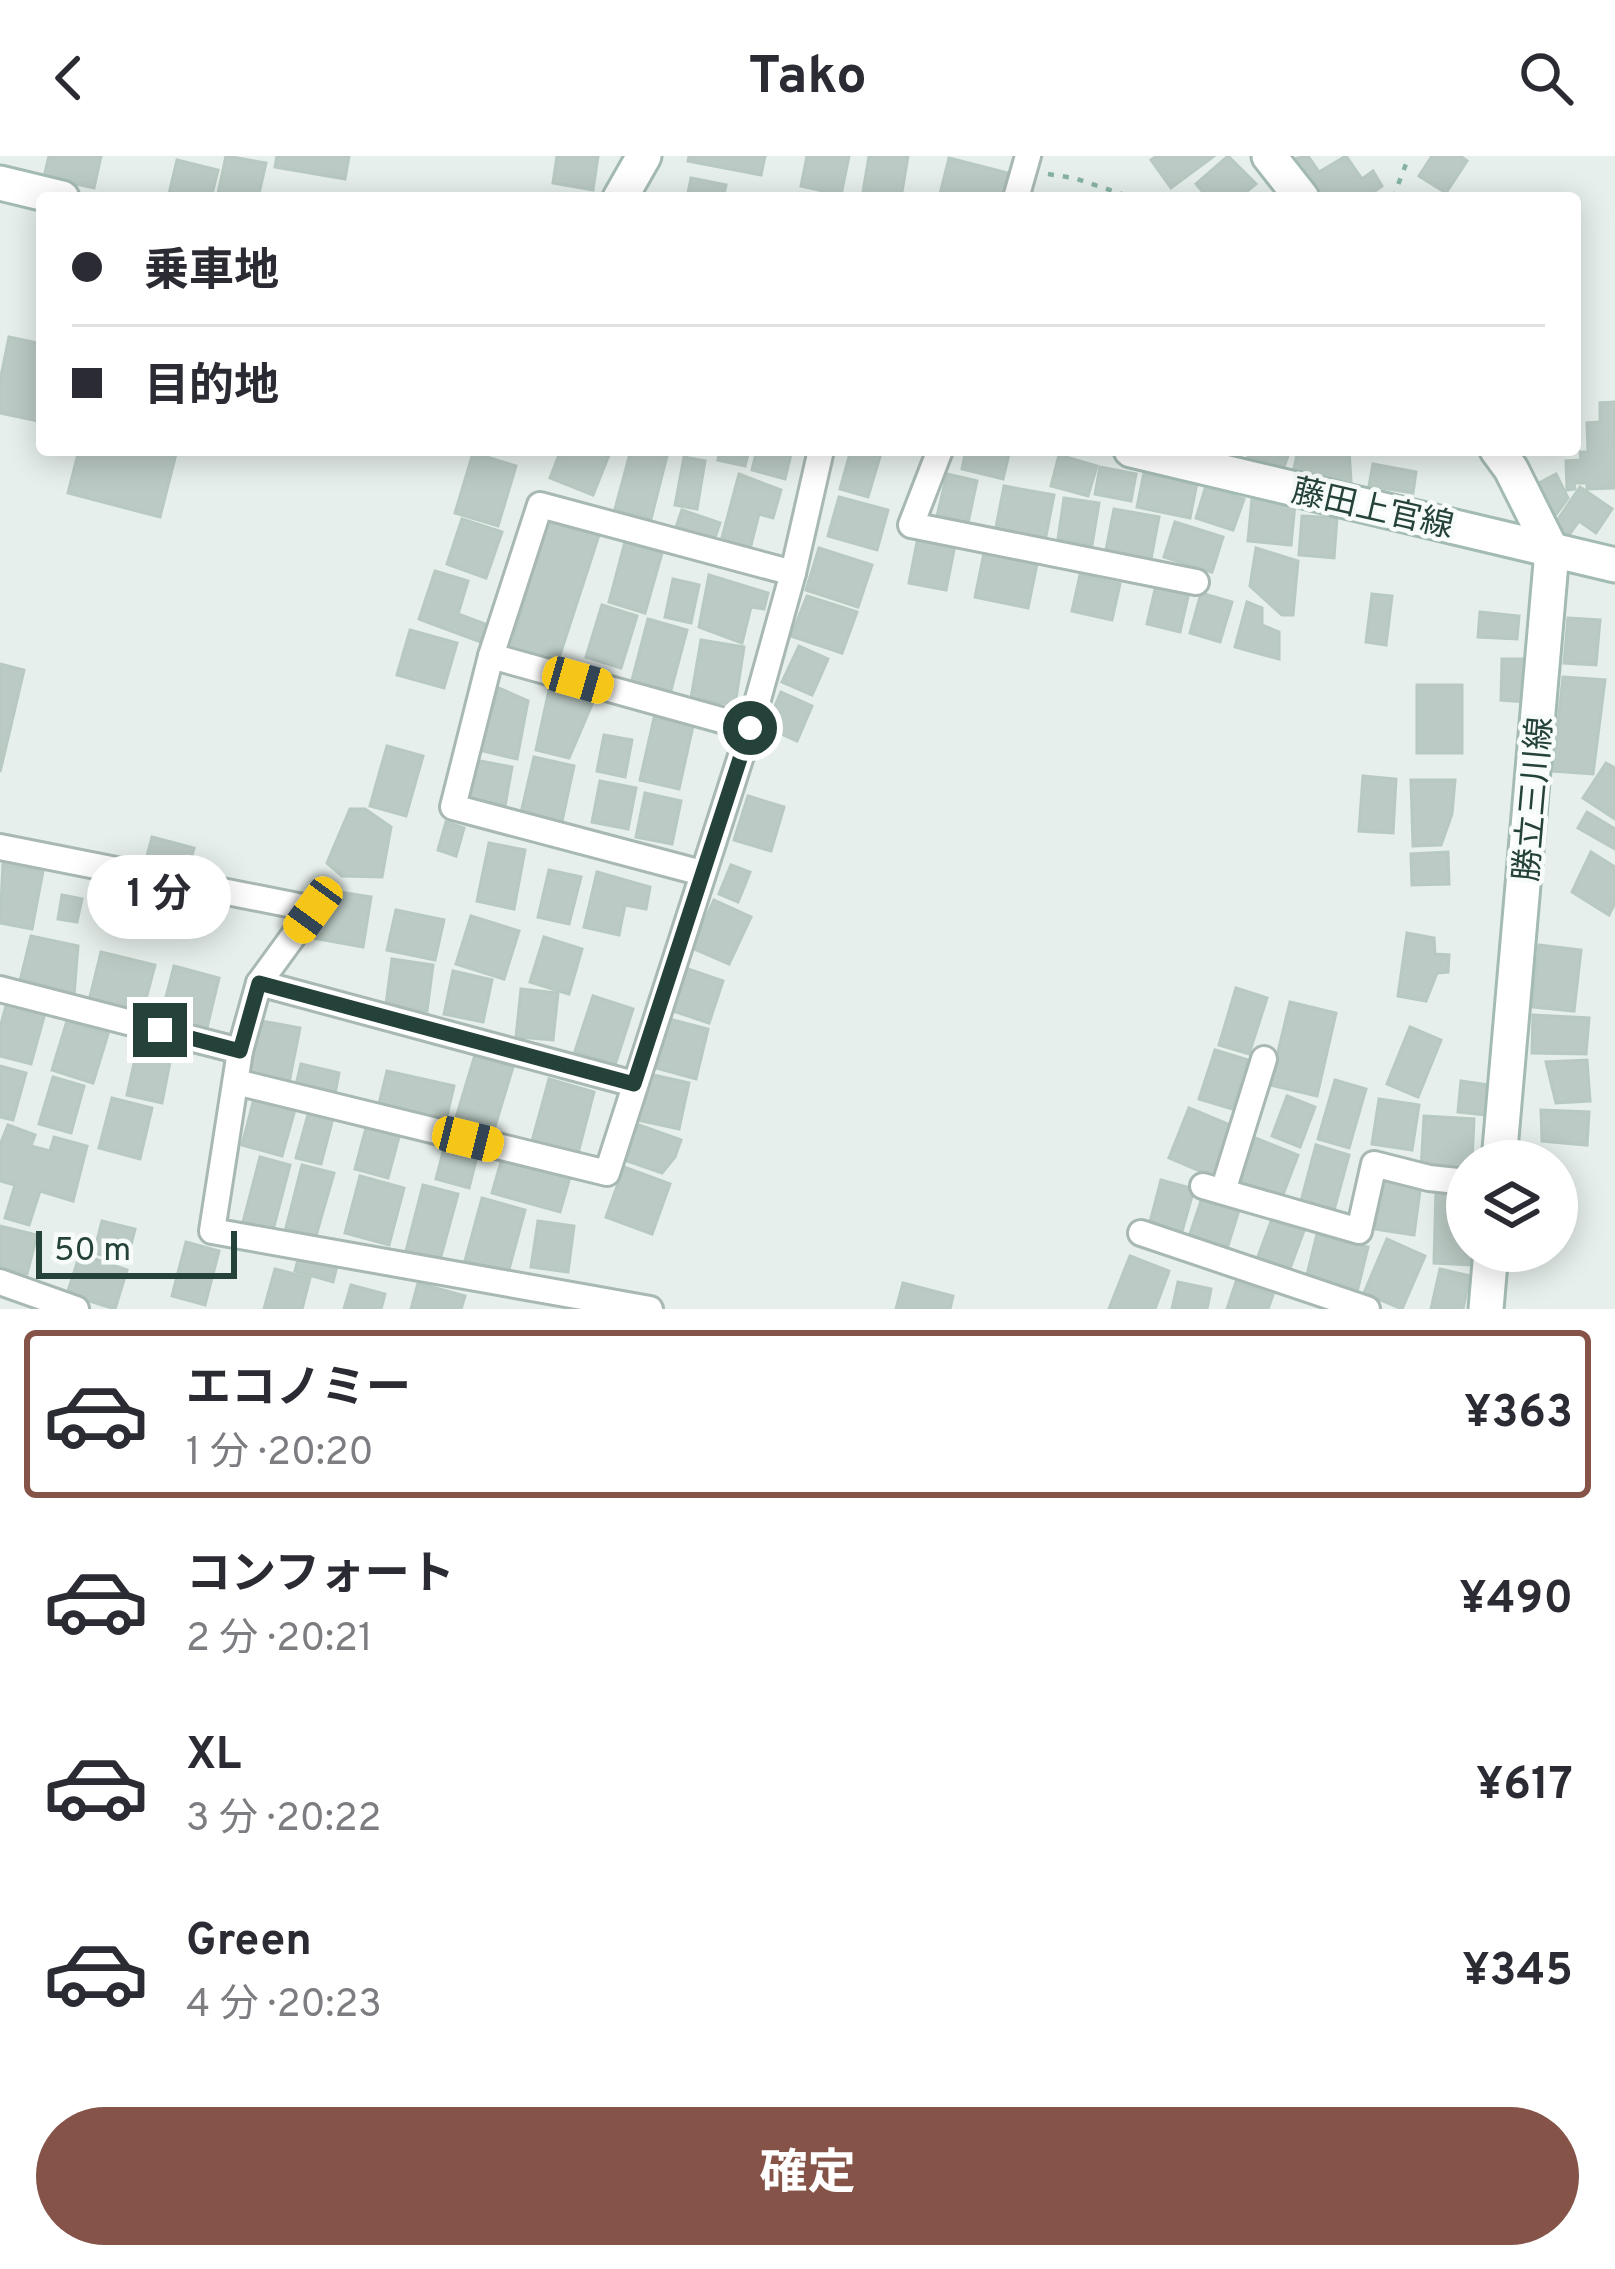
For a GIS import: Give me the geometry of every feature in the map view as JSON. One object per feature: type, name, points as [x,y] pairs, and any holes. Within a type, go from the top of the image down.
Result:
[{"type":"main road","points":[[623,192],[644,156]]},
{"type":"main road","points":[[1269,156],[1297,192]]},
{"type":"main road","points":[[0,183],[37,192]]},
{"type":"main road","name":"藤田上官線","points":[[1156,456],[1615,565]]},
{"type":"main road","points":[[1501,456],[1552,551]]},
{"type":"main road","name":"勝立三川線","points":[[1500,1140],[1552,551]]},
{"type":"main road","points":[[1486,1309],[1489,1272]]},
{"type":"street","points":[[236,1082],[607,1173],[750,728],[794,573],[820,456]]},
{"type":"street","points":[[938,456],[911,525],[1196,582]]},
{"type":"street","points":[[702,873],[453,807],[491,656],[540,505],[794,573]]},
{"type":"street","points":[[491,656],[750,728]]},
{"type":"street","points":[[0,847],[313,910],[259,983],[240,1051],[212,1231],[650,1309]]},
{"type":"street","points":[[259,983],[634,1084]]},
{"type":"street","points":[[0,989],[240,1051]]},
{"type":"street","points":[[1264,1059],[1213,1189],[1359,1231],[1374,1164],[1446,1180]]},
{"type":"street","points":[[1141,1233],[1367,1309]]},
{"type":"street","points":[[0,1282],[76,1309]]},
{"type":"path","points":[[1395,192],[1409,156]]},
{"type":"path","points":[[1027,164],[1116,192]]},
{"type":"building","points":[[49,156],[101,156],[94,188],[44,177]]},
{"type":"building","points":[[226,156],[266,163],[259,192],[218,192]]},
{"type":"building","points":[[277,156],[349,156],[345,179],[275,167]]},
{"type":"building","points":[[557,156],[598,156],[593,190],[553,183]]},
{"type":"building","points":[[689,156],[765,156],[761,175],[688,161]]},
{"type":"building","points":[[807,156],[849,156],[842,192],[801,186]]},
{"type":"building","points":[[869,156],[908,156],[902,192],[863,192]]},
{"type":"building","points":[[1157,156],[1214,156],[1171,188],[1151,160]]},
{"type":"building","points":[[1228,156],[1256,184],[1246,192],[1203,192],[1196,184]]},
{"type":"building","points":[[1308,156],[1319,172],[1346,156],[1362,179],[1373,171],[1382,186],[1374,192],[1306,192],[1284,161]]},
{"type":"building","points":[[1432,156],[1460,156],[1467,161],[1447,192],[1419,176]]},
{"type":"building","points":[[949,158],[1012,174],[1008,192],[940,192]]},
{"type":"building","points":[[177,160],[218,170],[212,192],[169,192]]},
{"type":"building","points":[[691,178],[726,185],[724,192],[688,192]]},
{"type":"building","points":[[9,337],[36,343],[36,421],[0,413],[0,381]]},
{"type":"building","points":[[1615,402],[1615,488],[1587,489],[1587,483],[1574,483],[1575,489],[1567,490],[1566,461],[1581,460],[1581,452],[1588,452],[1587,423],[1600,422],[1600,403]]},
{"type":"building","points":[[77,456],[175,456],[160,517],[68,493]]},
{"type":"building","points":[[472,456],[516,466],[498,526],[455,513]]},
{"type":"building","points":[[559,456],[609,456],[593,495],[550,478]]},
{"type":"building","points":[[629,456],[667,456],[651,519],[615,509]]},
{"type":"building","points":[[719,456],[748,456],[745,466],[718,460]]},
{"type":"building","points":[[756,456],[791,456],[785,479],[752,470]]},
{"type":"building","points":[[849,456],[880,456],[868,497],[840,489]]},
{"type":"building","points":[[965,456],[1009,456],[1003,479],[962,469]]},
{"type":"building","points":[[1059,456],[1097,466],[1088,496],[1051,486]]},
{"type":"building","points":[[1248,456],[1288,456],[1284,467]]},
{"type":"building","points":[[1297,456],[1349,456],[1351,481],[1294,468]]},
{"type":"building","points":[[684,457],[705,461],[697,509],[675,505]]},
{"type":"building","points":[[1373,464],[1416,472],[1413,493],[1369,486]]},
{"type":"building","points":[[1100,467],[1136,474],[1131,501],[1095,494]]},
{"type":"building","points":[[1144,473],[1197,483],[1190,518],[1137,507]]},
{"type":"building","points":[[739,474],[781,490],[773,518],[759,514],[749,553],[720,545]]},
{"type":"building","points":[[947,474],[977,481],[968,523],[937,516]]},
{"type":"building","points":[[1556,474],[1568,498],[1552,520],[1533,486]]},
{"type":"building","points":[[1004,486],[1054,495],[1045,541],[995,532]]},
{"type":"building","points":[[1206,486],[1244,499],[1233,530],[1196,518]]},
{"type":"building","points":[[1580,487],[1612,509],[1596,533],[1579,521],[1567,538],[1552,528]]},
{"type":"building","points":[[839,497],[888,510],[877,550],[828,536]]},
{"type":"building","points":[[1064,498],[1099,503],[1092,545],[1058,539]]},
{"type":"building","points":[[1252,499],[1295,504],[1291,545],[1248,541]]},
{"type":"building","points":[[1114,509],[1159,517],[1151,559],[1106,550]]},
{"type":"building","points":[[682,510],[720,523],[713,543],[675,530]]},
{"type":"building","points":[[1302,516],[1337,518],[1334,558],[1299,555]]},
{"type":"building","points":[[548,518],[600,532],[556,667],[510,652]]},
{"type":"building","points":[[462,519],[502,532],[486,578],[447,564]]},
{"type":"building","points":[[1175,522],[1223,537],[1212,572],[1164,557]]},
{"type":"building","points":[[918,537],[955,545],[946,590],[909,583]]},
{"type":"building","points":[[625,542],[662,553],[645,613],[609,602]]},
{"type":"building","points":[[819,548],[872,565],[858,607],[806,590]]},
{"type":"building","points":[[1256,548],[1298,561],[1293,615],[1282,615],[1250,586]]},
{"type":"building","points":[[984,553],[1037,564],[1028,608],[975,597]]},
{"type":"building","points":[[435,571],[468,581],[458,614],[488,625],[481,642],[419,619]]},
{"type":"building","points":[[709,575],[768,593],[764,609],[751,607],[742,643],[699,627]]},
{"type":"building","points":[[1080,575],[1120,584],[1112,620],[1072,611]]},
{"type":"building","points":[[673,579],[699,585],[691,623],[665,617]]},
{"type":"building","points":[[1157,581],[1190,588],[1180,632],[1147,624]]},
{"type":"building","points":[[1201,593],[1232,602],[1220,642],[1190,633]]},
{"type":"building","points":[[1372,594],[1392,596],[1386,645],[1366,642]]},
{"type":"building","points":[[807,596],[857,612],[842,653],[791,636]]},
{"type":"building","points":[[1247,602],[1262,608],[1262,625],[1279,632],[1279,659],[1235,647]]},
{"type":"building","points":[[602,605],[637,616],[621,668],[586,657]]},
{"type":"building","points":[[1480,612],[1519,616],[1517,639],[1478,637]]},
{"type":"building","points":[[1568,618],[1600,620],[1596,665],[1564,663]]},
{"type":"building","points":[[648,619],[687,630],[670,694],[631,684]]},
{"type":"building","points":[[410,630],[457,643],[444,688],[397,675]]},
{"type":"building","points":[[701,640],[744,647],[735,705],[691,698]]},
{"type":"building","points":[[799,646],[828,659],[812,695],[782,682]]},
{"type":"building","points":[[1502,659],[1525,659],[1525,702],[1501,700]]},
{"type":"building","points":[[0,664],[24,670],[0,772]]},
{"type":"building","points":[[1563,677],[1605,680],[1593,774],[1553,771]]},
{"type":"building","points":[[1417,685],[1462,685],[1462,753],[1417,753]]},
{"type":"building","points":[[499,688],[528,701],[517,759],[479,750]]},
{"type":"building","points":[[549,690],[593,702],[569,758],[536,750]]},
{"type":"building","points":[[781,692],[812,706],[797,741],[766,727]]},
{"type":"building","points":[[654,718],[693,726],[679,789],[640,780]]},
{"type":"building","points":[[604,735],[632,740],[625,777],[597,771]]},
{"type":"building","points":[[387,746],[423,756],[406,816],[370,806]]},
{"type":"building","points":[[534,757],[574,766],[561,826],[520,817]]},
{"type":"building","points":[[475,760],[512,767],[505,806],[467,798]]},
{"type":"building","points":[[1606,763],[1615,768],[1615,819],[1583,798]]},
{"type":"building","points":[[1363,776],[1396,779],[1393,833],[1359,831]]},
{"type":"building","points":[[1411,780],[1455,780],[1452,814],[1441,845],[1413,846]]},
{"type":"building","points":[[600,781],[636,788],[628,829],[592,822]]},
{"type":"building","points":[[645,793],[681,801],[672,844],[636,837]]},
{"type":"building","points":[[748,796],[784,807],[771,851],[734,840]]},
{"type":"building","points":[[350,809],[365,809],[391,827],[382,877],[342,876],[327,863]]},
{"type":"building","points":[[1587,812],[1615,829],[1615,849],[1578,828]]},
{"type":"building","points":[[446,822],[464,828],[456,856],[438,850]]},
{"type":"building","points":[[152,837],[194,848],[188,871],[146,860]]},
{"type":"building","points":[[489,843],[525,850],[514,909],[477,901]]},
{"type":"building","points":[[1448,852],[1449,884],[1412,885],[1411,854]]},
{"type":"building","points":[[1591,852],[1615,867],[1615,903],[1609,915],[1572,892]]},
{"type":"building","points":[[3,864],[43,871],[32,929],[0,923]]},
{"type":"building","points":[[731,865],[750,872],[738,902],[719,894]]},
{"type":"building","points":[[549,870],[581,877],[569,924],[538,917]]},
{"type":"building","points":[[597,872],[650,887],[646,909],[625,905],[619,935],[584,927]]},
{"type":"building","points":[[321,889],[371,897],[363,947],[313,938]]},
{"type":"building","points":[[62,895],[82,899],[77,922],[58,919]]},
{"type":"building","points":[[714,900],[751,917],[729,964],[692,948]]},
{"type":"building","points":[[396,910],[444,920],[435,960],[387,950]]},
{"type":"building","points":[[471,916],[519,931],[504,979],[456,964]]},
{"type":"building","points":[[1407,933],[1434,938],[1435,954],[1449,955],[1448,972],[1437,973],[1426,1001],[1398,996]]},
{"type":"building","points":[[31,936],[78,946],[74,996],[19,985]]},
{"type":"building","points":[[544,937],[582,949],[569,994],[530,982]]},
{"type":"building","points":[[1539,945],[1581,950],[1574,1011],[1532,1007]]},
{"type":"building","points":[[101,952],[155,965],[142,1014],[89,1001]]},
{"type":"building","points":[[392,959],[433,965],[427,1011],[386,1004]]},
{"type":"building","points":[[174,966],[219,978],[206,1032],[160,1020]]},
{"type":"building","points":[[685,968],[723,981],[709,1023],[670,1010]]},
{"type":"building","points":[[453,971],[492,980],[483,1022],[444,1014]]},
{"type":"building","points":[[1236,988],[1267,998],[1249,1054],[1219,1045]]},
{"type":"building","points":[[521,989],[558,993],[553,1040],[516,1037]]},
{"type":"building","points":[[593,996],[633,1009],[615,1065],[575,1051]]},
{"type":"building","points":[[7,1002],[45,1013],[31,1064],[0,1056]]},
{"type":"building","points":[[1290,1002],[1336,1013],[1317,1096],[1270,1085]]},
{"type":"building","points":[[1533,1015],[1589,1018],[1586,1054],[1532,1053]]},
{"type":"building","points":[[669,1019],[708,1029],[696,1079],[656,1068]]},
{"type":"building","points":[[256,1020],[300,1028],[289,1083],[246,1074]]},
{"type":"building","points":[[67,1021],[108,1034],[93,1083],[52,1070]]},
{"type":"building","points":[[1410,1027],[1441,1040],[1418,1097],[1387,1084]]},
{"type":"building","points":[[137,1050],[171,1057],[162,1103],[127,1095]]},
{"type":"building","points":[[1215,1050],[1248,1060],[1232,1109],[1199,1099]]},
{"type":"building","points":[[475,1055],[513,1067],[493,1133],[455,1121]]},
{"type":"building","points":[[1587,1060],[1590,1101],[1556,1103],[1546,1062]]},
{"type":"building","points":[[301,1064],[339,1073],[335,1094],[296,1085]]},
{"type":"building","points":[[0,1066],[26,1073],[13,1120],[0,1117]]},
{"type":"building","points":[[387,1071],[454,1086],[446,1120],[379,1104]]},
{"type":"building","points":[[649,1074],[689,1083],[679,1129],[638,1120]]},
{"type":"building","points":[[53,1077],[84,1086],[71,1133],[39,1124]]},
{"type":"building","points":[[549,1079],[594,1092],[577,1157],[531,1145]]},
{"type":"building","points":[[1335,1080],[1366,1089],[1349,1148],[1318,1139]]},
{"type":"building","points":[[1461,1081],[1489,1085],[1486,1115],[1458,1112]]},
{"type":"building","points":[[255,1095],[296,1106],[282,1156],[242,1145]]},
{"type":"building","points":[[1287,1096],[1315,1107],[1300,1147],[1272,1136]]},
{"type":"building","points":[[112,1098],[152,1108],[140,1159],[99,1148]]},
{"type":"building","points":[[1379,1099],[1419,1105],[1412,1150],[1372,1144]]},
{"type":"building","points":[[1189,1108],[1240,1129],[1219,1179],[1169,1158]]},
{"type":"building","points":[[1541,1110],[1589,1112],[1587,1145],[1578,1144],[1578,1140],[1542,1140]]},
{"type":"building","points":[[309,1111],[333,1118],[321,1164],[296,1158]]},
{"type":"building","points":[[1424,1116],[1474,1119],[1473,1140],[1446,1140],[1446,1172],[1421,1171]]},
{"type":"building","points":[[367,1124],[400,1133],[388,1178],[355,1169]]},
{"type":"building","points":[[8,1125],[35,1135],[31,1146],[50,1151],[54,1137],[87,1146],[73,1201],[40,1191],[29,1225],[5,1218],[15,1185],[0,1181],[0,1145]]},
{"type":"building","points":[[639,1125],[681,1140],[662,1173],[627,1161],[628,1135]]},
{"type":"building","points":[[1255,1138],[1298,1155],[1281,1200],[1238,1183]]},
{"type":"building","points":[[446,1140],[479,1149],[469,1188],[436,1179]]},
{"type":"building","points":[[1316,1145],[1349,1155],[1333,1214],[1300,1205]]},
{"type":"building","points":[[260,1157],[290,1165],[272,1234],[242,1226]]},
{"type":"building","points":[[502,1158],[570,1177],[560,1212],[492,1193]]},
{"type":"building","points":[[302,1165],[334,1173],[316,1236],[286,1228]]},
{"type":"building","points":[[624,1167],[670,1184],[652,1234],[606,1217]]},
{"type":"building","points":[[360,1176],[404,1188],[389,1245],[345,1233]]},
{"type":"building","points":[[1382,1178],[1421,1183],[1414,1235],[1375,1229]]},
{"type":"building","points":[[1161,1180],[1194,1189],[1181,1235],[1149,1226]]},
{"type":"building","points":[[423,1185],[458,1194],[440,1260],[406,1251]]},
{"type":"building","points":[[1436,1190],[1446,1190],[1446,1264],[1434,1263]]},
{"type":"building","points":[[1203,1195],[1240,1207],[1225,1255],[1187,1243]]},
{"type":"building","points":[[482,1198],[525,1210],[508,1273],[465,1261]]},
{"type":"building","points":[[1273,1216],[1305,1228],[1289,1271],[1257,1259]]},
{"type":"building","points":[[102,1221],[135,1229],[127,1261],[94,1253]]},
{"type":"building","points":[[538,1221],[574,1226],[568,1272],[531,1267]]},
{"type":"building","points":[[0,1226],[37,1235],[27,1274],[0,1268]]},
{"type":"building","points":[[1317,1234],[1368,1247],[1357,1292],[1306,1279]]},
{"type":"building","points":[[1387,1239],[1425,1256],[1402,1309],[1364,1293]]},
{"type":"building","points":[[186,1242],[219,1251],[205,1305],[172,1296]]},
{"type":"building","points":[[300,1252],[338,1262],[333,1282],[295,1271]]},
{"type":"building","points":[[80,1254],[127,1270],[115,1309],[67,1294]]},
{"type":"building","points":[[1130,1256],[1169,1271],[1155,1309],[1109,1309]]},
{"type":"building","points":[[275,1269],[310,1278],[302,1309],[264,1309]]},
{"type":"building","points":[[1440,1269],[1470,1276],[1463,1309],[1431,1309]]},
{"type":"building","points":[[1178,1282],[1211,1289],[1207,1309],[1172,1309]]},
{"type":"building","points":[[1236,1282],[1273,1295],[1268,1309],[1227,1309]]},
{"type":"building","points":[[418,1283],[465,1296],[461,1309],[411,1309]]},
{"type":"building","points":[[903,1283],[953,1296],[950,1309],[896,1309]]},
{"type":"building","points":[[351,1285],[385,1294],[381,1309],[344,1309]]},
{"type":"route","points":[[160,1030],[240,1051],[259,983],[634,1084],[750,728]]}]
